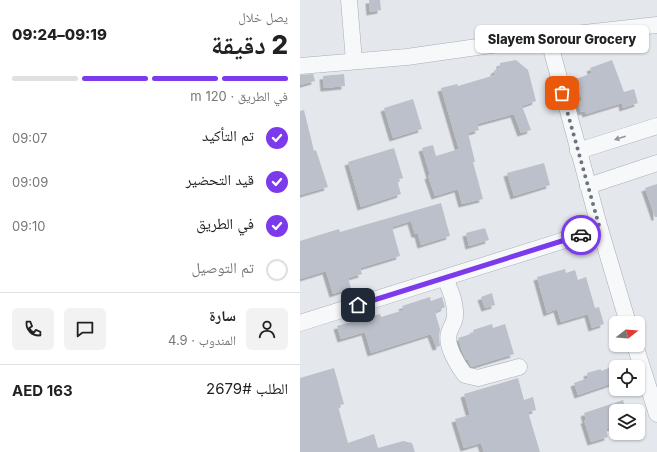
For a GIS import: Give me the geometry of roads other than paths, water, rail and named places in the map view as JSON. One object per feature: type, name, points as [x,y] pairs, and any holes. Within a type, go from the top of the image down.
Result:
[{"type":"street","points":[[349,0],[354,61]]},
{"type":"street","points":[[300,66],[408,57],[548,37],[657,25]]},
{"type":"street","points":[[548,37],[578,151],[626,316]]},
{"type":"street","points":[[578,151],[657,126]]},
{"type":"street","points":[[588,186],[657,163]]},
{"type":"street","points":[[300,323],[600,229]]},
{"type":"street","points":[[445,278],[455,304],[455,318],[453,326],[448,333],[449,342],[457,365],[465,375],[478,378],[519,367]]},
{"type":"street","points":[[637,352],[657,414]]},
{"type":"place","name":"Slayem Sorour Grocery","points":[[562,93]]}]
